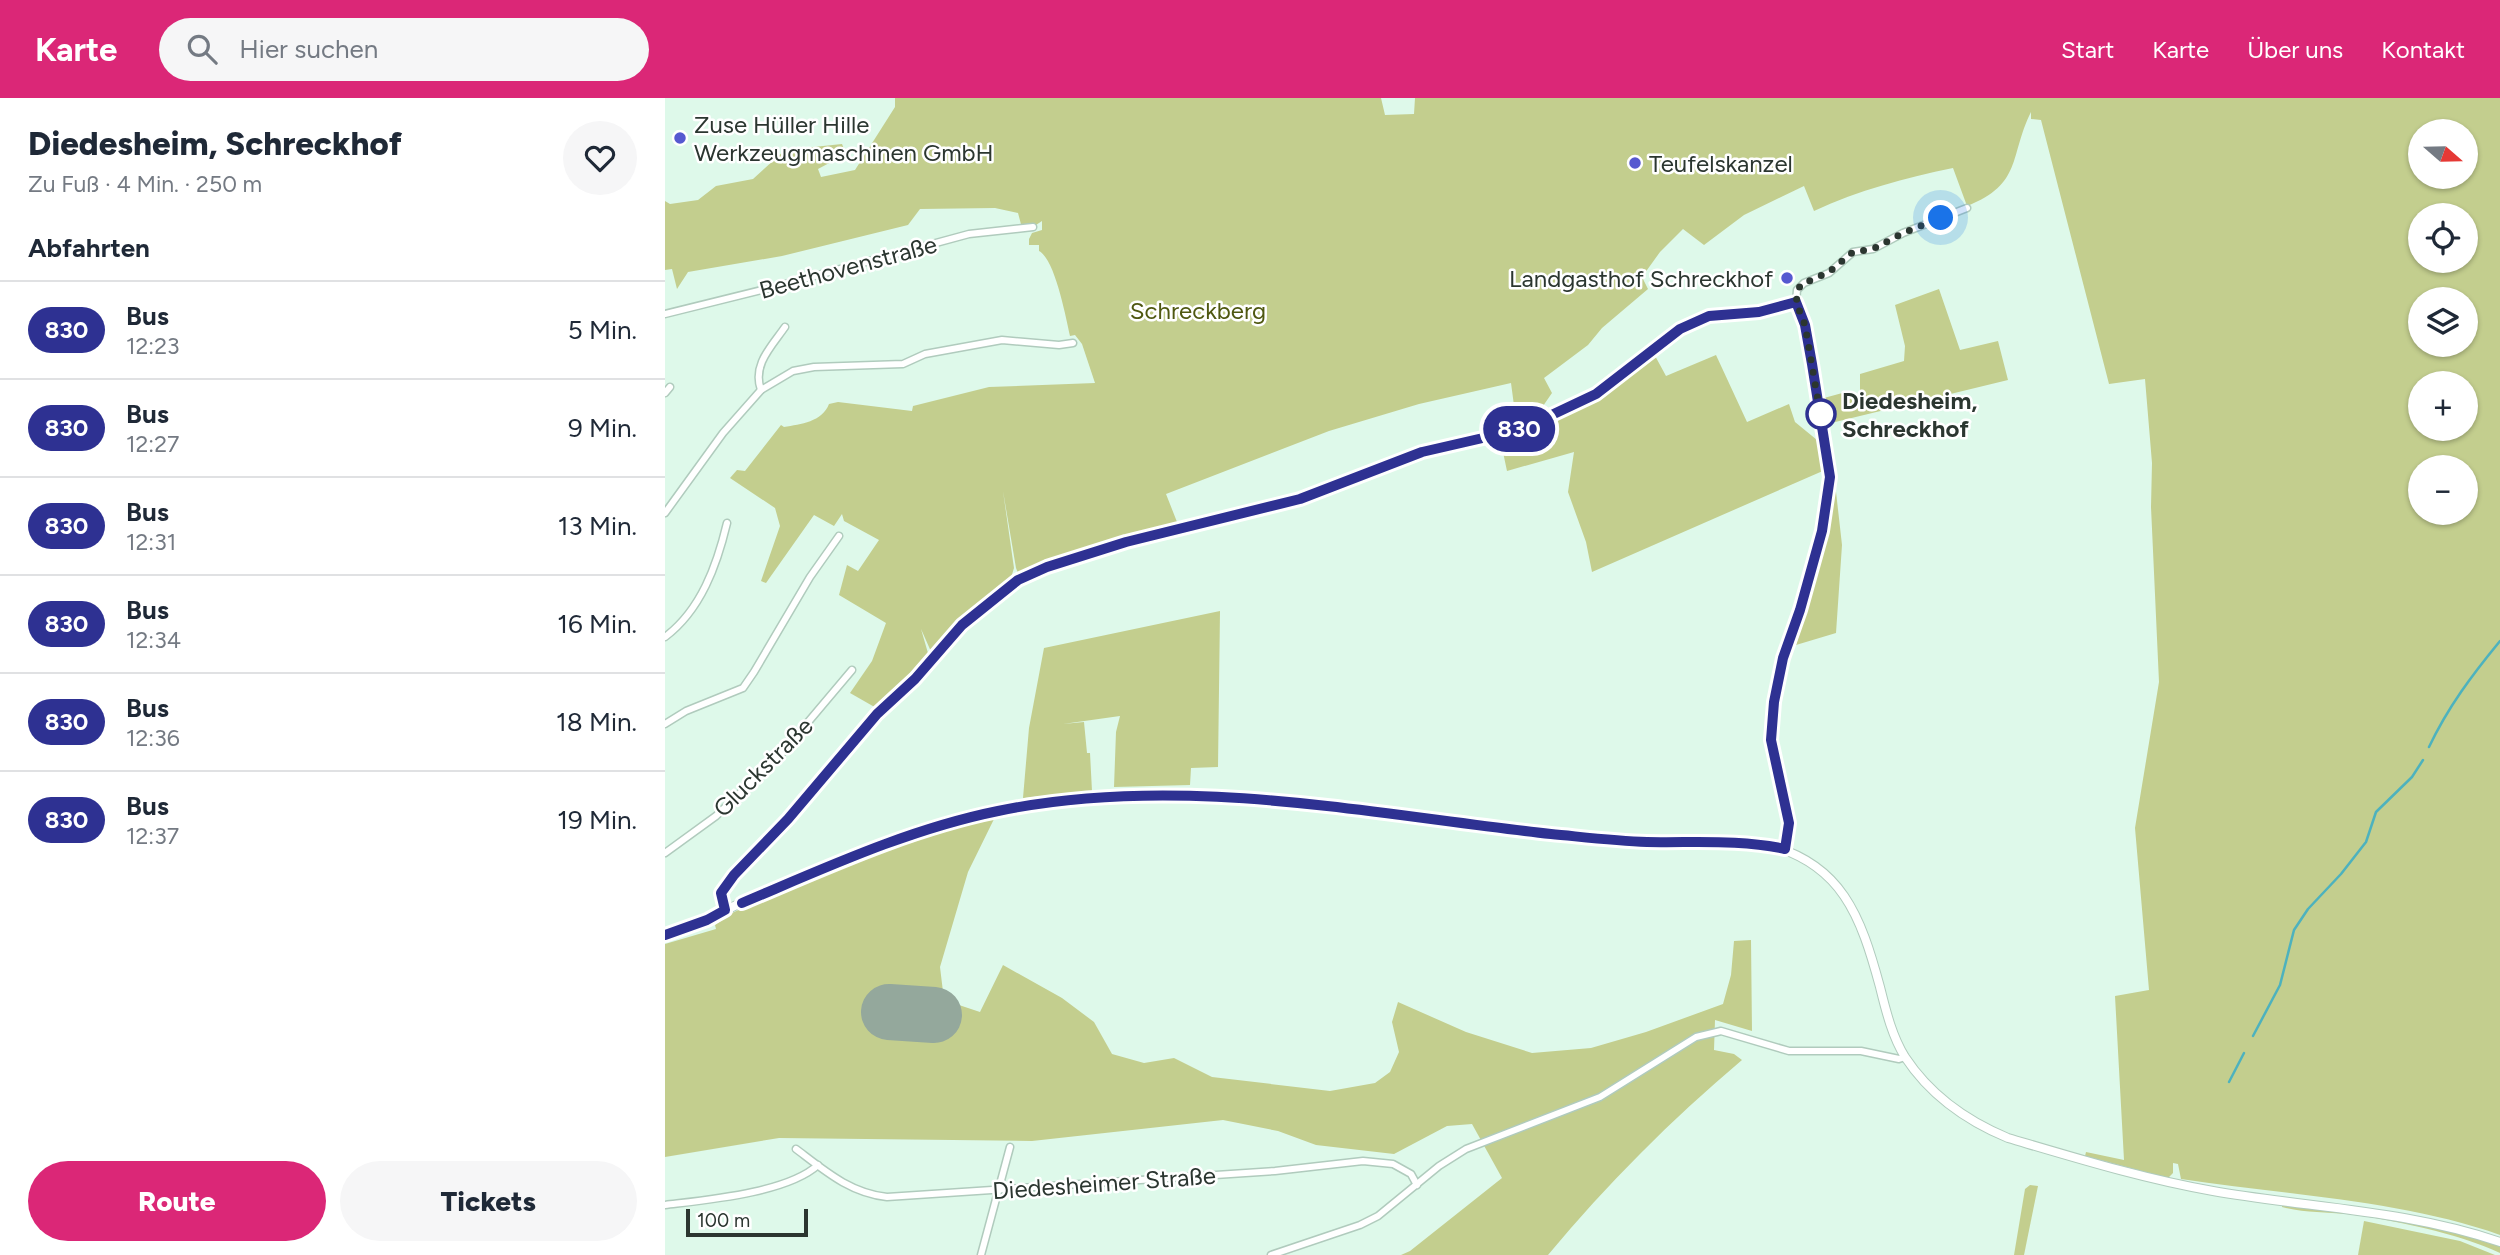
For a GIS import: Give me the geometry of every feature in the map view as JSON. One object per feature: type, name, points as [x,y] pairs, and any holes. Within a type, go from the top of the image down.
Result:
[{"type":"street","points":[[1785,849],[1789,823],[1771,740],[1774,702],[1783,658],[1800,610],[1822,531],[1830,477],[1805,325],[1796,302],[1800,285],[1829,272],[1853,252],[1873,249],[1903,233],[1967,208]]},
{"type":"street","name":"Beethovenstraße","points":[[665,314],[812,278],[969,234],[1033,227]]},
{"type":"street","points":[[1709,316],[1759,312],[1796,302]]},
{"type":"street","points":[[761,390],[757,377],[760,363],[785,327]]},
{"type":"street","points":[[665,513],[708,451],[761,390],[793,371],[814,367],[903,364],[925,354],[1002,341],[1059,345],[1073,343]]},
{"type":"street","points":[[665,637],[688,613],[704,589],[718,558],[727,523]]},
{"type":"street","points":[[665,724],[686,711],[743,688],[810,577],[839,536]]},
{"type":"street","name":"Gluckstraße","points":[[665,853],[716,816],[782,753],[852,670]]},
{"type":"street","points":[[665,935],[707,920],[871,849],[935,827],[997,811],[1103,796],[1156,794],[1283,802],[1602,839],[1746,843],[1785,849],[1816,865],[1833,880],[1852,906],[1869,947],[1892,1031],[1905,1057],[1937,1094],[1983,1128],[2008,1138],[2174,1183],[2377,1212],[2434,1223],[2500,1242]]},
{"type":"street","points":[[1271,1255],[1360,1226],[1378,1216],[1466,1149],[1600,1097],[1696,1037],[1721,1031],[1789,1051],[1861,1051],[1899,1059],[1905,1057]]},
{"type":"street","points":[[981,1255],[1010,1147]]},
{"type":"street","name":"Diedesheimer Straße","points":[[796,1149],[852,1189],[871,1195],[904,1198],[1275,1171],[1363,1161],[1393,1164],[1411,1174],[1417,1185]]},
{"type":"street","points":[[665,1205],[758,1191],[807,1174],[818,1165]]},
{"type":"green space","name":"Schreckberg","points":[[895,98],[1381,98],[1385,115],[1414,114],[1415,98],[2500,98],[2500,1235],[2462,1223],[2383,1206],[2181,1179],[2178,1164],[2173,1163],[2173,1173],[2168,1178],[2085,1156],[2086,1152],[2124,1160],[2115,996],[2149,990],[2135,828],[2159,682],[2151,507],[2152,463],[2145,379],[2109,384],[2041,120],[2031,119],[2031,112],[2006,178],[1998,188],[1967,206],[1953,168],[1882,185],[1814,211],[1804,186],[1744,215],[1704,245],[1683,229],[1660,252],[1642,277],[1648,289],[1602,328],[1588,345],[1544,378],[1552,393],[1543,406],[1541,418],[1517,428],[1511,383],[1419,404],[1329,431],[1166,494],[1179,527],[1096,549],[1023,575],[1018,573],[1016,568],[1003,491],[1014,568],[1010,581],[964,620],[933,656],[921,629],[930,660],[878,709],[850,693],[872,661],[886,623],[839,595],[847,565],[858,571],[879,540],[844,521],[842,514],[834,526],[814,515],[766,583],[761,581],[780,526],[775,508],[730,478],[737,470],[745,471],[781,425],[784,427],[810,421],[821,415],[829,404],[838,402],[912,411],[913,406],[989,387],[1095,383],[1082,344],[1075,335],[1070,336],[1050,265],[1039,251],[1039,245],[1029,245],[1032,233],[1042,230],[1042,221],[1033,227],[1022,228],[1018,213],[995,208],[920,209],[908,225],[782,256],[688,272],[677,289],[672,269],[665,270],[665,201],[670,204],[698,200],[716,186],[753,179],[785,150],[842,144],[846,154],[818,169],[821,177],[855,170],[895,107]]},
{"type":"green space","points":[[1939,289],[1960,350],[1998,341],[2008,380],[1827,424],[1824,398],[1846,392],[1848,398],[1860,395],[1860,374],[1904,361],[1905,346],[1895,305]]},
{"type":"green space","points":[[1653,352],[1666,376],[1716,355],[1747,422],[1789,404],[1795,422],[1817,440],[1825,470],[1592,572],[1586,542],[1568,492],[1574,452],[1507,471],[1500,438],[1544,422],[1581,404],[1617,381]]},
{"type":"green space","points":[[1834,474],[1842,545],[1836,633],[1796,645],[1823,552]]},
{"type":"green space","points":[[1220,611],[1218,767],[1191,768],[1190,785],[1114,787],[1116,732],[1120,716],[1063,724],[1084,722],[1087,753],[1090,753],[1092,791],[1023,798],[1029,728],[1044,648]]},
{"type":"green space","points":[[995,817],[968,872],[940,967],[944,1000],[980,1012],[1003,965],[1062,998],[1094,1022],[1112,1054],[1144,1063],[1174,1058],[1212,1077],[1330,1091],[1375,1083],[1390,1072],[1399,1052],[1392,1022],[1398,1002],[1466,1032],[1532,1053],[1591,1048],[1646,1032],[1723,1004],[1731,975],[1734,941],[1751,940],[1752,1031],[1715,1020],[1714,1050],[1734,1054],[1742,1060],[1641,1153],[1548,1255],[1401,1255],[1410,1251],[1502,1178],[1472,1124],[1447,1126],[1394,1154],[1316,1145],[1278,1131],[1223,1120],[1032,1141],[779,1138],[665,1157],[665,944],[716,929],[715,925],[732,913],[871,849],[935,827]]},
{"type":"green space","points":[[2030,1185],[2038,1186],[2024,1255],[2014,1255],[2025,1189]]},
{"type":"green space","points":[[2282,1204],[2365,1214],[2447,1230],[2500,1246],[2500,1253],[2465,1239],[2425,1228],[2347,1214],[2298,1210],[2282,1207]]},
{"type":"green space","points":[[2364,1221],[2460,1241],[2495,1255],[2358,1255]]},
{"type":"waterway","points":[[2429,747],[2461,692],[2500,641]]},
{"type":"waterway","points":[[2253,1036],[2280,985],[2294,930],[2308,909],[2366,842],[2376,812],[2412,777],[2423,760]]},
{"type":"waterway","points":[[2229,1082],[2244,1053]]},
{"type":"runway","points":[[889,1012],[934,1015]]},
{"type":"bus line","name":"830","points":[[665,935],[707,920],[725,910],[721,900],[723,887],[788,819],[877,714],[915,679],[962,625],[1018,580],[1047,567],[1126,542],[1300,499],[1422,452],[1522,429],[1596,394],[1680,329],[1709,316],[1759,312],[1796,302],[1805,325],[1830,477],[1822,531],[1800,610],[1783,658],[1774,702],[1771,740],[1789,823],[1785,849],[1746,843],[1602,839],[1283,802],[1156,794],[1103,796],[997,811],[935,827],[871,849],[742,903]]},
{"type":"place","name":"Zuse Hüller Hille Werkzeugmaschinen GmbH","points":[[680,138]]},
{"type":"place","name":"Teufelskanzel","points":[[1635,163]]},
{"type":"place","name":"Landgasthof Schreckhof","points":[[1787,278]]},
{"type":"place","name":"Diedesheim, Schreckhof","points":[[1821,414]]},
{"type":"route","points":[[1821,414],[1821,418],[1805,325],[1796,302],[1800,285],[1829,272],[1853,252],[1873,249],[1903,233],[1941,218]]}]
